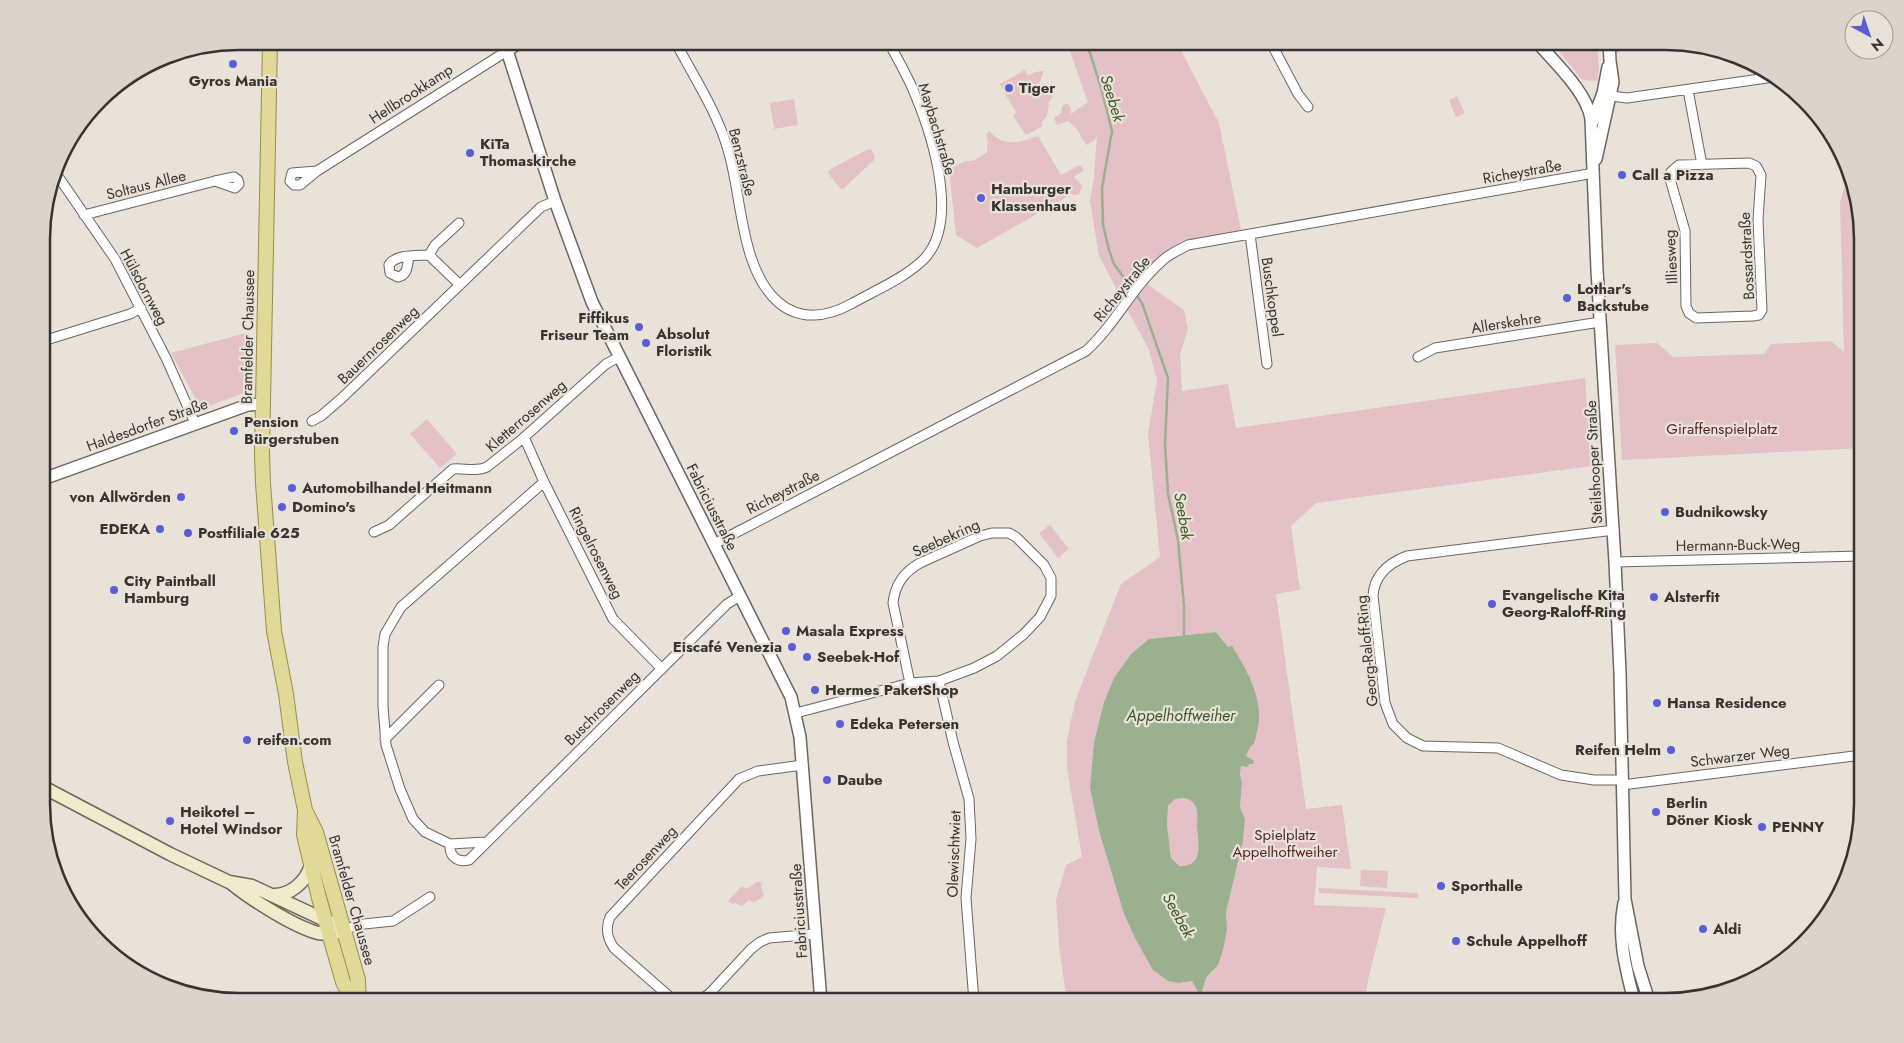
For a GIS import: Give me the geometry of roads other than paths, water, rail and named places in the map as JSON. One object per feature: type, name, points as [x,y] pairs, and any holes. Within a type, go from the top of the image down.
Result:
[{"type":"main road","name":"Bramfelder Chaussee","points":[[270,50],[263,483],[274,631],[286,694],[295,762],[305,810],[304,834],[329,934],[343,982],[348,993]]},
{"type":"main road","points":[[50,791],[151,845],[229,882],[246,896],[295,923],[318,933],[329,934],[344,929]]},
{"type":"main road","name":"Bramfelder Chaussee","points":[[305,810],[316,832],[358,980],[359,993]]},
{"type":"main road","points":[[272,895],[282,894],[291,890],[306,876],[311,865]]},
{"type":"main road","points":[[229,882],[252,886],[344,929]]},
{"type":"street","name":"Hellbrookkamp","points":[[317,172],[499,50]]},
{"type":"street","name":"Fabriciusstraße","points":[[506,50],[555,201],[586,286],[619,357],[787,689],[796,713],[803,766],[820,993]]},
{"type":"street","name":"Benzstraße","points":[[680,50],[716,118],[728,150],[751,258],[771,294]]},
{"type":"street","name":"Maybachstraße","points":[[771,294],[778,302],[803,315],[824,315],[840,310],[913,269],[925,257],[934,242],[940,226],[942,211],[938,168],[926,125],[911,85],[893,50]]},
{"type":"street","points":[[1275,50],[1298,94],[1308,107]]},
{"type":"street","name":"Steilshooper Straße","points":[[1543,50],[1582,97],[1589,110],[1591,125],[1600,322],[1614,530],[1620,673],[1625,899],[1638,966],[1646,993]]},
{"type":"street","points":[[1594,173],[1603,124],[1614,82],[1609,50]]},
{"type":"street","points":[[1591,125],[1603,93],[1610,61]]},
{"type":"street","points":[[1611,96],[1627,98],[1765,78]]},
{"type":"street","points":[[1688,90],[1702,164]]},
{"type":"street","name":"Bossardstraße","points":[[1691,315],[1696,318],[1753,316],[1758,315],[1762,310],[1758,220],[1761,175],[1759,169],[1749,163],[1702,164]]},
{"type":"street","name":"Illiesweg","points":[[1691,315],[1686,306],[1685,231],[1670,180],[1673,170],[1679,165],[1702,164]]},
{"type":"street","name":"Richeystraße","points":[[714,544],[1086,351],[1108,329],[1136,289],[1162,260],[1188,245],[1594,173]]},
{"type":"street","name":"Hülsdornweg","points":[[60,178],[115,259],[141,308],[196,423]]},
{"type":"street","name":"Soltaus Allee","points":[[84,215],[215,181]]},
{"type":"street","name":"Bauernrosenweg","points":[[312,421],[321,416],[342,398],[541,207],[555,201]]},
{"type":"street","points":[[429,255],[435,245],[459,223]]},
{"type":"street","name":"Buschkoppel","points":[[1250,234],[1267,364]]},
{"type":"street","points":[[409,257],[429,255],[460,285]]},
{"type":"street","points":[[50,338],[130,314],[141,308]]},
{"type":"street","name":"Allerskehre","points":[[1418,357],[1435,348],[1600,322]]},
{"type":"street","name":"Kletterrosenweg","points":[[374,532],[389,525],[453,469],[481,470],[488,467],[606,364],[619,357]]},
{"type":"street","name":"Haldesdorfer Straße","points":[[50,476],[248,405],[263,404]]},
{"type":"street","name":"Ringelrosenweg","points":[[524,437],[544,482],[613,618],[662,669]]},
{"type":"street","name":"Buschrosenweg","points":[[486,842],[450,844],[426,832],[413,820],[400,789],[385,739],[383,647],[386,634],[401,607],[544,482]]},
{"type":"street","name":"Georg-Raloff-Ring","points":[[1614,530],[1406,556],[1391,563],[1384,570],[1373,588],[1373,596],[1385,703],[1393,724],[1407,738],[1423,746],[1498,748],[1560,775],[1622,783]]},
{"type":"street","name":"Seebekring","points":[[796,713],[910,683],[939,681],[974,668],[1009,648],[1032,626],[1046,608],[1052,590],[1049,573],[1044,565],[1009,533],[992,533],[980,536],[920,563],[902,578],[896,590],[893,603],[910,683]]},
{"type":"street","name":"Hermann-Buck-Weg","points":[[1615,562],[1854,556]]},
{"type":"street","name":"Buschrosenweg","points":[[450,844],[452,856],[462,861],[469,860],[727,604],[740,596]]},
{"type":"street","name":"Olewischtwiet","points":[[939,681],[953,742],[970,799],[971,839],[966,898],[973,993]]},
{"type":"street","points":[[385,739],[439,686]]},
{"type":"street","name":"Schwarzer Weg","points":[[1622,783],[1854,755]]},
{"type":"street","name":"Teerosenweg","points":[[665,993],[614,948],[607,931],[610,917],[739,780],[758,771],[803,766]]},
{"type":"street","points":[[344,929],[393,920],[430,897]]},
{"type":"street","name":"Steilshooper Straße","points":[[1625,899],[1621,920],[1622,943],[1632,993]]},
{"type":"street","points":[[710,993],[751,949],[760,942],[769,938],[816,934]]},
{"type":"water","name":"Appelhoffweiher","points":[[1216,632],[1228,647],[1232,646],[1242,663],[1255,690],[1259,710],[1254,744],[1246,756],[1254,761],[1248,767],[1241,766],[1240,807],[1245,819],[1243,841],[1226,912],[1227,929],[1223,950],[1218,965],[1206,978],[1202,991],[1198,992],[1192,981],[1179,983],[1168,981],[1153,970],[1135,938],[1124,914],[1099,831],[1090,788],[1094,742],[1104,702],[1114,678],[1131,654],[1149,639]],"holes":[[[1183,798],[1193,802],[1197,809],[1198,854],[1193,863],[1179,866],[1171,858],[1167,824],[1168,806],[1175,799]]]},
{"type":"waterway","name":"Seebek","points":[[1088,50],[1102,91],[1112,131],[1102,188],[1103,225],[1109,250],[1114,264],[1142,303],[1168,378],[1165,444],[1168,494],[1178,540],[1184,606],[1184,637]]},
{"type":"waterway","name":"Seebek","points":[[1200,989],[1201,993]]},
{"type":"place","name":"Gyros Mania","points":[[233,64]]},
{"type":"place","name":"Tiger","points":[[1009,88]]},
{"type":"place","name":"KiTa Thomaskirche","points":[[470,153]]},
{"type":"place","name":"Call a Pizza","points":[[1622,175]]},
{"type":"place","name":"Hamburger Klassenhaus","points":[[981,198]]},
{"type":"place","name":"Lothar's Backstube","points":[[1567,298]]},
{"type":"place","name":"Fiffikus Friseur Team","points":[[639,327]]},
{"type":"place","name":"Absolut Floristik","points":[[646,343]]},
{"type":"place","name":"Pension Bürgerstuben","points":[[234,431]]},
{"type":"place","name":"Automobilhandel Heitmann","points":[[292,488]]},
{"type":"place","name":"von Allwörden","points":[[181,497]]},
{"type":"place","name":"Domino's","points":[[282,507]]},
{"type":"place","name":"Budnikowsky","points":[[1665,512]]},
{"type":"place","name":"EDEKA","points":[[160,529]]},
{"type":"place","name":"Postfiliale 625","points":[[188,533]]},
{"type":"place","name":"City Paintball Hamburg","points":[[114,590]]},
{"type":"place","name":"Alsterfit","points":[[1654,597]]},
{"type":"place","name":"Evangelische Kita Georg-Raloff-Ring","points":[[1492,604]]},
{"type":"place","name":"Masala Express","points":[[786,631]]},
{"type":"place","name":"Eiscafé Venezia","points":[[792,647]]},
{"type":"place","name":"Seebek-Hof","points":[[807,657]]},
{"type":"place","name":"Hermes PaketShop","points":[[815,690]]},
{"type":"place","name":"Hansa Residence","points":[[1657,703]]},
{"type":"place","name":"Edeka Petersen","points":[[840,724]]},
{"type":"place","name":"reifen.com","points":[[247,740]]},
{"type":"place","name":"Reifen Helm","points":[[1671,750]]},
{"type":"place","name":"Daube","points":[[827,780]]},
{"type":"place","name":"Berlin Döner Kiosk","points":[[1656,812]]},
{"type":"place","name":"Heikotel – Hotel Windsor","points":[[170,821]]},
{"type":"place","name":"PENNY","points":[[1762,827]]},
{"type":"place","name":"Sporthalle","points":[[1441,886]]},
{"type":"place","name":"Aldi","points":[[1703,929]]},
{"type":"place","name":"Schule Appelhoff","points":[[1456,941]]},
{"type":"park label","name":"Giraffenspielplatz","points":[[1722,429]]},
{"type":"park label","name":"Spielplatz Appelhoffweiher","points":[[1285,844]]}]
